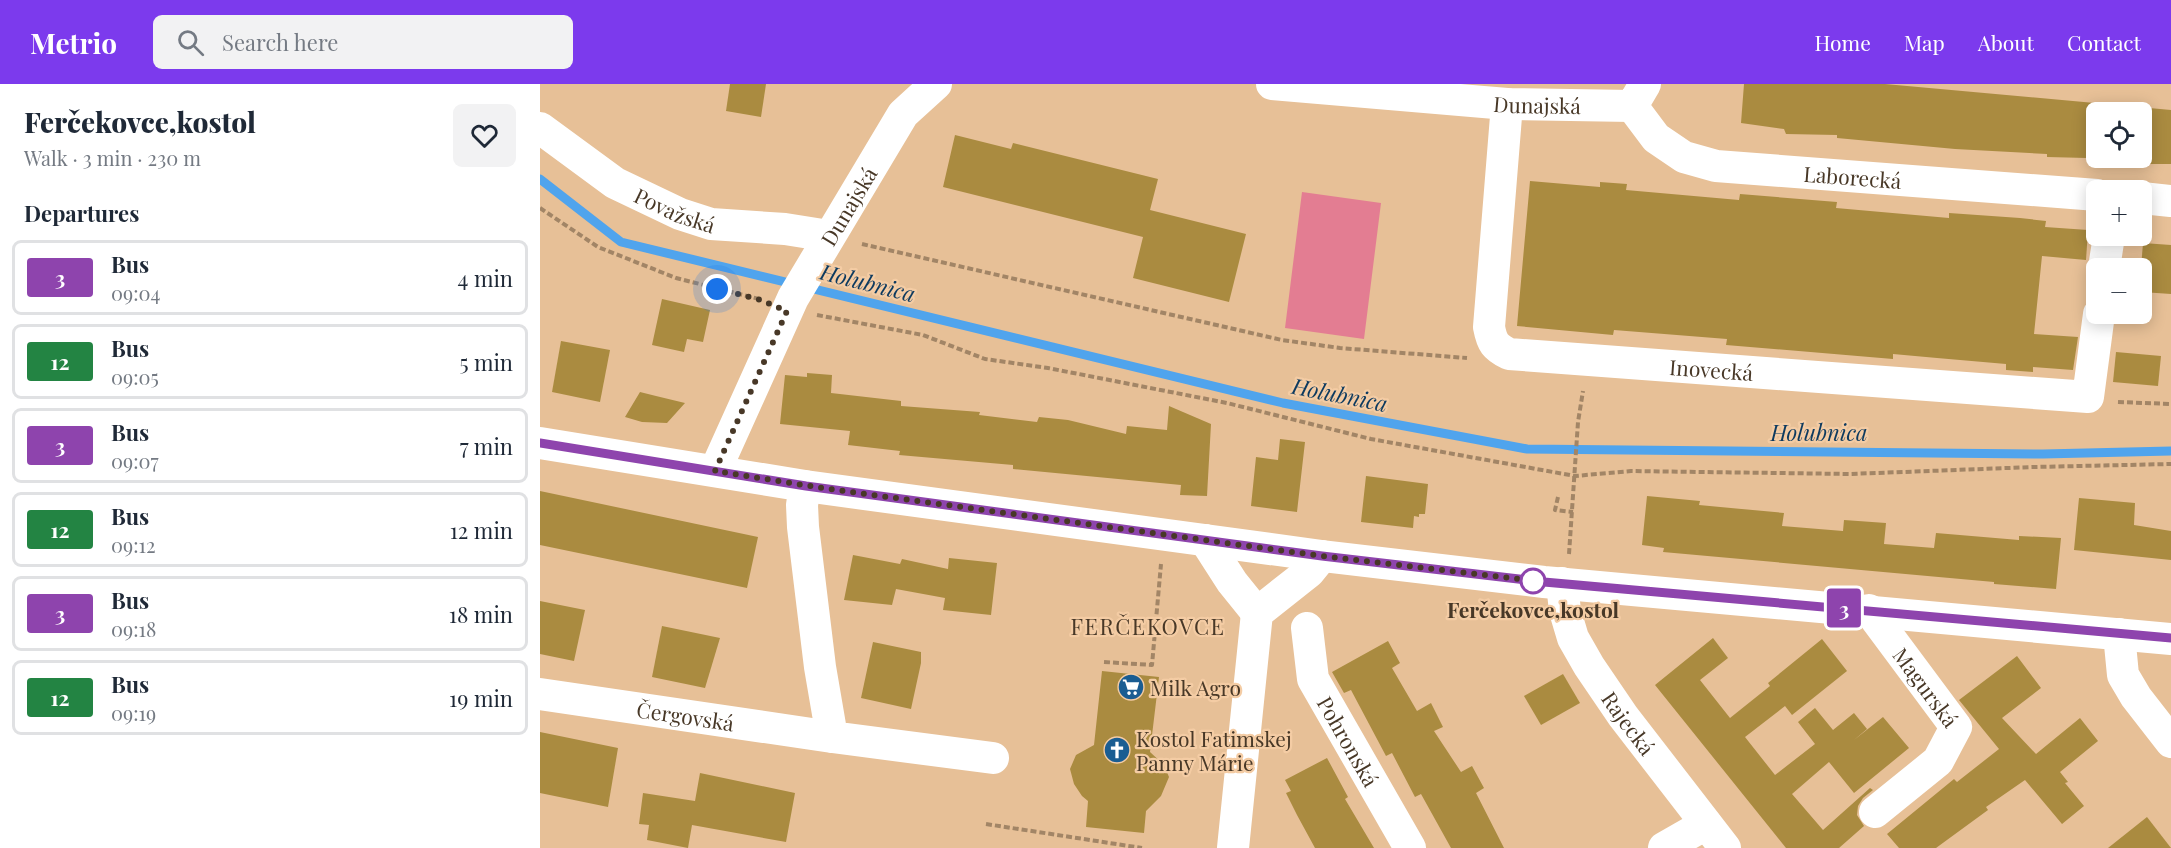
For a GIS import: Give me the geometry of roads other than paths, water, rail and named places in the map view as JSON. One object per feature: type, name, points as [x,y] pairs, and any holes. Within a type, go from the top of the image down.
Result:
[{"type":"street","name":"Dunajská","points":[[715,471],[790,304],[903,114],[936,84]]},
{"type":"street","name":"Dunajská","points":[[1272,84],[1507,104],[1639,95]]},
{"type":"street","name":"Laborecká","points":[[1639,95],[1656,138],[1684,157],[1716,166],[2086,194]]},
{"type":"street","name":"Inovecká","points":[[1507,104],[1489,327],[1492,341],[1497,348],[1509,354],[2088,397],[2097,324]]},
{"type":"street","name":"Považská","points":[[540,128],[615,183],[680,214],[711,224],[785,229],[823,247]]},
{"type":"street","points":[[2152,199],[2171,201]]},
{"type":"street","points":[[540,443],[806,486],[1322,556],[1565,573],[1869,610],[2171,639]]},
{"type":"street","points":[[806,486],[802,505],[803,527],[820,667],[832,737]]},
{"type":"street","points":[[1205,540],[1232,582],[1257,613],[1233,848]]},
{"type":"street","points":[[1257,613],[1309,572],[1322,556]]},
{"type":"street","name":"Rajecká","points":[[1565,573],[1564,611],[1573,638],[1589,666],[1623,716],[1716,836]]},
{"type":"street","name":"Magurská","points":[[1869,610],[1956,727],[1938,761],[1875,812]]},
{"type":"street","name":"Pohronská","points":[[1307,628],[1313,679],[1410,848]]},
{"type":"street","points":[[2119,634],[2123,675],[2136,698],[2171,742]]},
{"type":"street","name":"Čergovská","points":[[540,694],[993,758]]},
{"type":"street","points":[[1664,848],[1716,836]]},
{"type":"waterway","name":"Holubnica","points":[[540,179],[621,242],[1283,403],[1527,449],[2043,454],[2171,451]]},
{"type":"place","name":"Ferčekovce,kostol","points":[[1533,581]]},
{"type":"place","name":"Milk Agro","points":[[1131,687]]},
{"type":"place","name":"Kostol Fatimskej Panny Márie","points":[[1117,750]]},
{"type":"district","name":"FERČEKOVCE","points":[[1148,626]]}]
